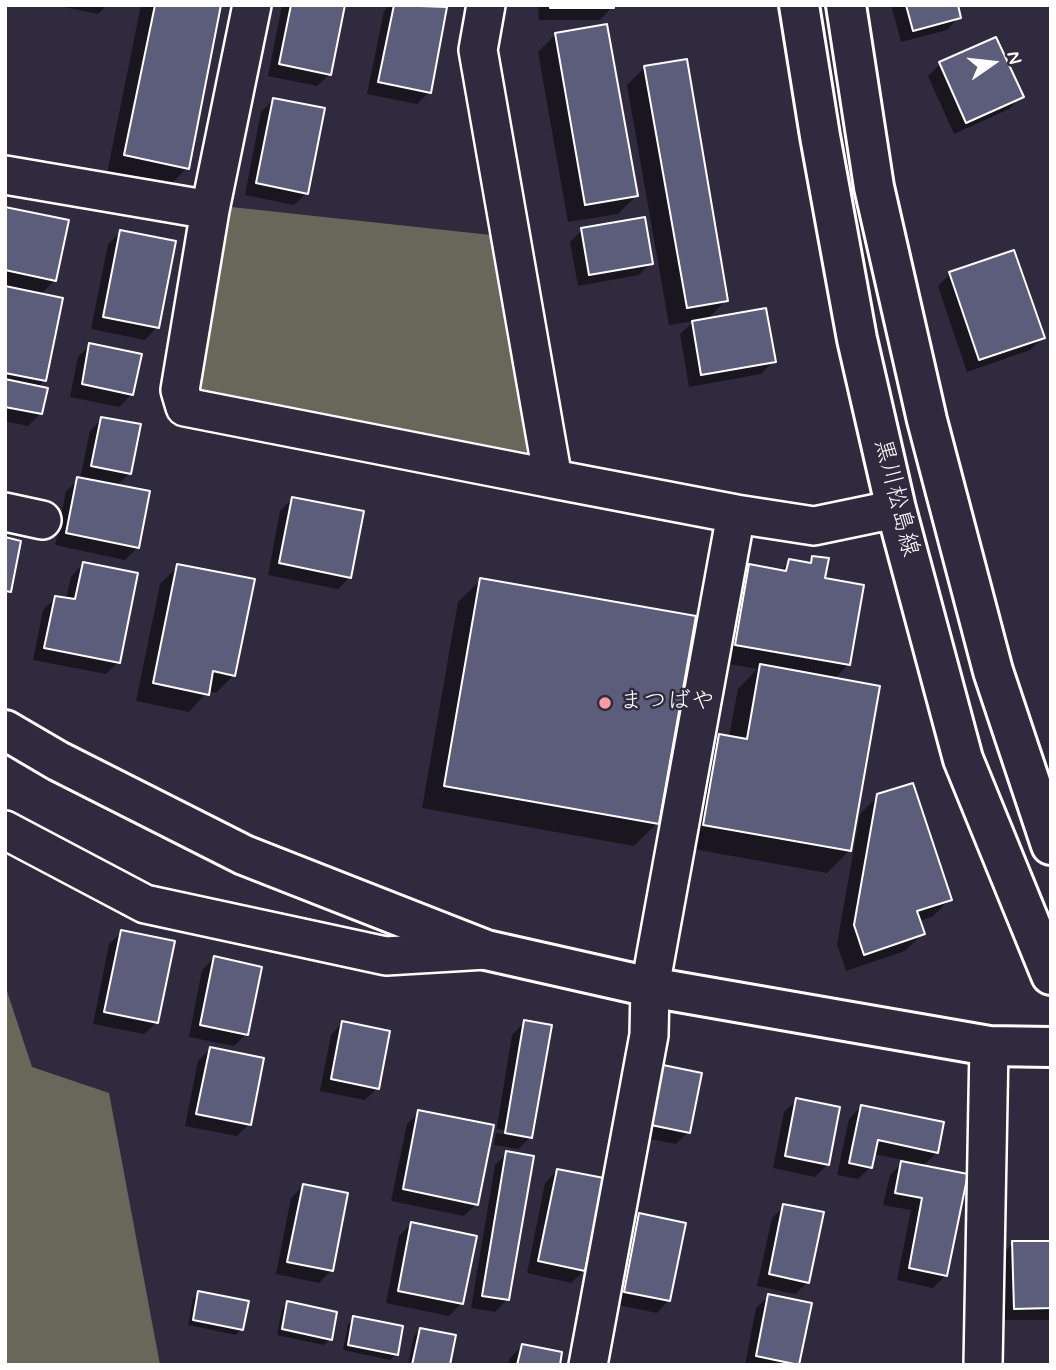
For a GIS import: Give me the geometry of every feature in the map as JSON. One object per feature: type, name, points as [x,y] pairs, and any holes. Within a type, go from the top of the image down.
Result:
[{"type":"main road","name":"黒川松島線","points":[[799,5],[857,339],[896,509],[963,759],[1051,975]]},
{"type":"main road","name":"黒川松島線","points":[[846,5],[874,187],[927,421],[993,671],[1051,845]]},
{"type":"main road","points":[[5,730],[58,761],[244,855],[486,950],[650,987],[989,1046],[1051,1046]]},
{"type":"street","points":[[252,5],[210,210],[180,390],[185,407],[736,514],[814,526],[896,509]]},
{"type":"street","points":[[486,5],[478,50],[553,479]]},
{"type":"street","points":[[5,175],[210,210]]},
{"type":"street","points":[[5,512],[42,520]]},
{"type":"street","points":[[589,1365],[649,1035],[650,987],[736,514]]},
{"type":"street","points":[[5,830],[145,904],[386,956],[486,950]]},
{"type":"street","points":[[983,1365],[989,1046]]},
{"type":"green space","points":[[222,206],[491,235],[507,305],[534,460],[195,395]]},
{"type":"green space","points":[[5,985],[32,1067],[109,1093],[160,1365],[5,1365]]},
{"type":"building","points":[[155,5],[221,5],[189,169],[124,155]]},
{"type":"building","points":[[291,5],[345,5],[331,75],[279,64]]},
{"type":"building","points":[[394,5],[447,7],[431,93],[378,82]]},
{"type":"building","points":[[550,5],[614,5],[614,8],[550,8]]},
{"type":"building","points":[[906,5],[958,5],[961,18],[913,31]]},
{"type":"building","points":[[607,24],[638,196],[585,205],[555,33]]},
{"type":"building","points":[[996,37],[1024,97],[966,123],[939,62]]},
{"type":"building","points":[[687,59],[728,301],[687,308],[644,66]]},
{"type":"building","points":[[273,98],[325,108],[308,194],[256,183]]},
{"type":"building","points":[[5,207],[69,220],[56,281],[5,270]]},
{"type":"building","points":[[645,217],[653,264],[589,275],[581,228]]},
{"type":"building","points":[[120,230],[176,241],[159,328],[103,317]]},
{"type":"building","points":[[1014,250],[1045,338],[979,360],[949,272]]},
{"type":"building","points":[[5,286],[63,298],[46,381],[5,373]]},
{"type":"building","points":[[766,308],[776,362],[701,375],[692,321]]},
{"type":"building","points":[[89,343],[142,354],[133,395],[82,384]]},
{"type":"building","points":[[5,379],[48,388],[42,414],[5,407]]},
{"type":"building","points":[[101,417],[141,424],[131,474],[91,466]]},
{"type":"building","points":[[77,477],[150,491],[139,548],[66,533]]},
{"type":"building","points":[[292,497],[364,511],[351,578],[279,563]]},
{"type":"building","points":[[5,537],[21,541],[11,592],[5,591]]},
{"type":"building","points":[[812,556],[829,558],[825,578],[864,585],[850,665],[735,645],[749,564],[786,571],[789,559],[811,563]]},
{"type":"building","points":[[83,562],[138,573],[120,663],[44,648],[55,596],[75,599]]},
{"type":"building","points":[[177,564],[255,579],[235,676],[213,671],[209,695],[153,683]]},
{"type":"building","points":[[480,578],[696,616],[659,824],[444,786]]},
{"type":"building","points":[[760,664],[880,686],[851,851],[703,825],[719,734],[747,739]]},
{"type":"building","points":[[913,783],[952,900],[917,911],[925,934],[864,955],[854,925],[877,794]]},
{"type":"building","points":[[121,930],[175,941],[158,1023],[104,1012]]},
{"type":"building","points":[[214,956],[262,967],[248,1035],[200,1025]]},
{"type":"building","points":[[524,1020],[552,1025],[532,1138],[505,1133]]},
{"type":"building","points":[[342,1021],[390,1031],[379,1089],[331,1079]]},
{"type":"building","points":[[210,1047],[264,1058],[251,1125],[196,1114]]},
{"type":"building","points":[[663,1065],[702,1073],[690,1133],[651,1125]]},
{"type":"building","points":[[796,1098],[840,1107],[829,1165],[785,1156]]},
{"type":"building","points":[[861,1105],[944,1122],[938,1153],[878,1140],[872,1168],[849,1163]]},
{"type":"building","points":[[418,1110],[494,1125],[478,1205],[403,1189]]},
{"type":"building","points":[[506,1151],[534,1156],[509,1300],[482,1296]]},
{"type":"building","points":[[901,1161],[968,1174],[947,1276],[909,1268],[922,1198],[895,1193]]},
{"type":"building","points":[[557,1169],[604,1178],[585,1271],[538,1261]]},
{"type":"building","points":[[303,1184],[348,1193],[333,1271],[287,1262]]},
{"type":"building","points":[[783,1204],[824,1212],[809,1283],[769,1274]]},
{"type":"building","points":[[639,1213],[686,1223],[670,1301],[624,1292]]},
{"type":"building","points":[[411,1222],[477,1236],[463,1304],[398,1291]]},
{"type":"building","points":[[1012,1241],[1051,1241],[1051,1308],[1014,1309]]},
{"type":"building","points":[[198,1291],[249,1301],[243,1330],[193,1320]]},
{"type":"building","points":[[768,1294],[812,1303],[799,1365],[756,1356]]},
{"type":"building","points":[[287,1301],[337,1312],[332,1340],[282,1329]]},
{"type":"building","points":[[353,1316],[403,1326],[398,1355],[348,1345]]},
{"type":"building","points":[[420,1328],[456,1335],[450,1365],[412,1365]]},
{"type":"building","points":[[522,1344],[562,1352],[560,1365],[517,1365]]},
{"type":"place","name":"まつばや","points":[[605,703]]}]
